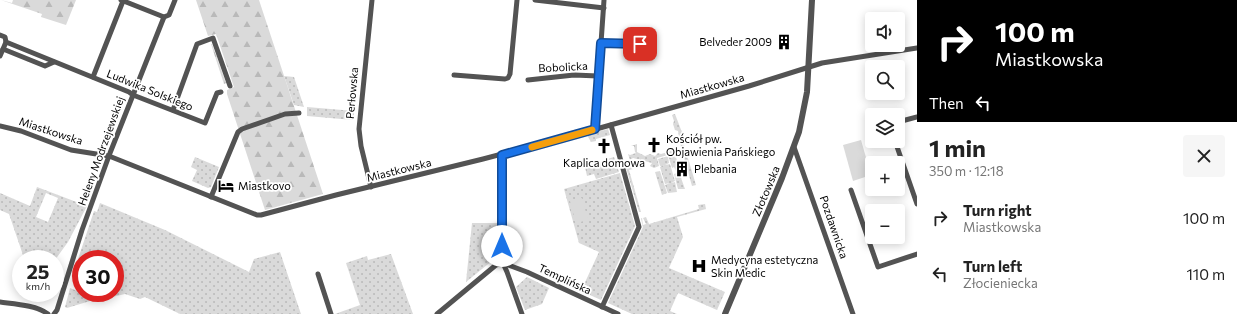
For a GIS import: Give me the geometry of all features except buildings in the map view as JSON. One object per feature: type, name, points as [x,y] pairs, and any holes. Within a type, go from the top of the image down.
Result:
[{"type":"street","points":[[93,78],[122,0],[164,17]]},
{"type":"street","name":"Heleny Modrzejewskiej","points":[[54,314],[57,310],[82,230],[109,156],[164,17],[169,15],[175,0]]},
{"type":"street","name":"Perłowska","points":[[371,187],[361,146],[359,129],[372,0]]},
{"type":"street","points":[[454,75],[508,78],[510,74],[517,0]]},
{"type":"street","points":[[535,0],[604,8]]},
{"type":"street","points":[[595,129],[604,0]]},
{"type":"street","name":"Złotowska","points":[[725,314],[794,147],[805,105],[812,0]]},
{"type":"street","name":"Ludwika Solskiego","points":[[0,35],[6,37],[6,42],[129,92],[133,95],[205,122],[218,93],[221,92]]},
{"type":"street","points":[[173,110],[197,44],[213,38],[230,86]]},
{"type":"street","points":[[0,56],[6,42]]},
{"type":"street","points":[[601,43],[652,45]]},
{"type":"street","name":"Miastkowska","points":[[0,126],[21,131],[71,150],[109,156],[257,215],[261,215],[502,155],[749,86],[822,63],[917,48]]},
{"type":"street","name":"Ludwika Solskiego","points":[[3,49],[45,66],[54,62]]},
{"type":"street","name":"Bobolicka","points":[[528,80],[574,75],[598,76]]},
{"type":"street","points":[[211,197],[238,132],[242,129],[285,114],[299,113]]},
{"type":"street","points":[[905,120],[917,117]]},
{"type":"street","points":[[602,306],[639,227],[611,125]]},
{"type":"street","name":"Pozdawnicka","points":[[794,147],[853,314]]},
{"type":"street","points":[[897,148],[917,204]]},
{"type":"street","points":[[502,155],[503,263],[522,314]]},
{"type":"street","points":[[851,190],[878,267],[917,254]]},
{"type":"street","points":[[437,314],[496,266],[503,263]]},
{"type":"street","name":"Templińska","points":[[503,263],[527,272],[618,314]]},
{"type":"street","points":[[318,274],[331,314]]},
{"type":"street","points":[[0,302],[30,307],[44,311],[48,314]]},
{"type":"green space","points":[[1,0],[12,3],[13,0],[76,0],[66,25],[41,17],[42,14]]},
{"type":"green space","points":[[196,0],[259,0],[323,194],[265,210],[227,94],[227,90],[234,87],[216,34],[208,36]]},
{"type":"green space","points":[[211,44],[226,83],[224,84]]},
{"type":"green space","points":[[284,76],[294,77],[304,107],[294,105]]},
{"type":"green space","points":[[307,107],[354,111],[353,120],[307,116]]},
{"type":"green space","points":[[675,114],[683,135],[680,136],[678,131],[675,130],[673,124],[674,121],[672,115]]},
{"type":"green space","points":[[608,129],[610,135],[596,139],[596,141],[591,142],[587,135]]},
{"type":"green space","points":[[861,140],[866,156],[865,177],[853,181],[843,145]]},
{"type":"green space","points":[[680,143],[684,145],[696,185],[692,186]]},
{"type":"green space","points":[[637,144],[637,152],[645,156],[650,154],[655,156],[658,153],[661,154],[671,151],[675,153],[677,161],[676,164],[685,189],[678,189],[674,174],[677,173],[674,167],[672,168],[668,155],[657,158],[659,166],[654,168],[650,166],[652,163],[633,158],[630,160],[628,154],[630,155],[636,153],[634,146],[631,146]]},
{"type":"green space","points":[[668,156],[669,163],[665,165],[670,164],[675,181],[671,183],[675,182],[677,192],[668,193],[665,185],[670,183],[665,184],[660,167],[664,165],[660,166],[658,159]]},
{"type":"green space","points":[[195,157],[219,167],[211,187],[208,188],[192,181],[197,170],[191,167]]},
{"type":"green space","points":[[614,157],[619,172],[596,179],[594,174],[587,176],[585,167]]},
{"type":"green space","points":[[625,164],[633,169],[629,170],[641,212],[639,212]]},
{"type":"green space","points":[[660,171],[667,193],[662,195],[655,172]]},
{"type":"green space","points":[[620,173],[635,226],[601,300],[581,291],[599,252],[579,243],[564,189]]},
{"type":"green space","points":[[37,187],[87,206],[62,250],[21,250],[9,214],[0,210],[0,193],[30,206]],"holes":[[[46,193],[58,198],[48,222],[36,217]]]},
{"type":"green space","points":[[582,198],[588,220],[576,223],[570,201]]},
{"type":"green space","points":[[100,203],[165,230],[249,272],[254,259],[280,252],[301,314],[180,314],[145,297],[140,299],[124,294],[124,250],[81,250],[94,211],[97,212]]},
{"type":"green space","points":[[705,204],[706,209],[677,217],[683,237],[669,268],[725,292],[717,310],[678,293],[670,311],[677,314],[632,314],[608,303],[643,227],[641,219],[642,218],[643,225],[646,224],[643,218],[646,217],[649,224],[699,209],[698,205]]},
{"type":"green space","points":[[472,223],[498,223],[498,256],[466,282]]},
{"type":"green space","points":[[391,254],[413,314],[335,314],[360,305],[346,263],[367,256],[368,260]]},
{"type":"green space","points":[[527,277],[549,288],[542,304],[525,310],[516,287]]},
{"type":"green space","points":[[70,288],[72,289],[72,302],[87,302],[67,308],[65,307]]},
{"type":"slow traffic","points":[[532,147],[592,130]]},
{"type":"place","name":"Belveder 2009","points":[[784,42]]},
{"type":"place","name":"Kościół pw. Objawienia Pańskiego","points":[[654,145]]},
{"type":"place","name":"Kaplica domowa","points":[[604,146]]},
{"type":"place","name":"Plebania","points":[[682,169]]},
{"type":"place","name":"Miastkovo","points":[[226,186]]},
{"type":"place","name":"Medycyna estetyczna Skin Medic","points":[[699,266]]},
{"type":"route","points":[[502,246],[502,155],[595,129],[601,43],[640,44]]}]
